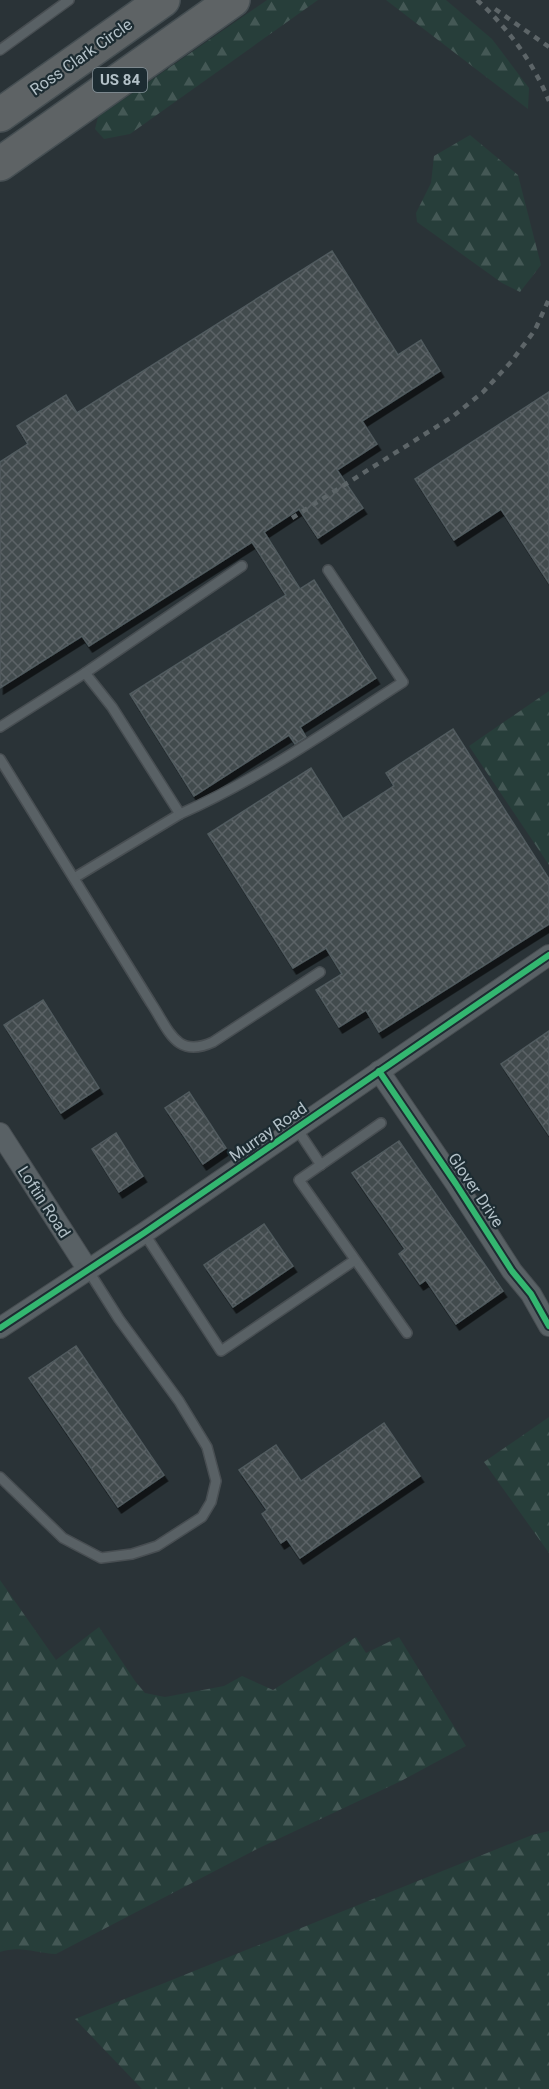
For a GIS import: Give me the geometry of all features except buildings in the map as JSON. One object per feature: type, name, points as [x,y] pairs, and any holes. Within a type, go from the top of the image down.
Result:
[{"type":"highway","name":"Ross Clark Circle","points":[[0,115],[163,0]]},
{"type":"highway","name":"US 84","points":[[0,164],[233,0]]},
{"type":"street","name":"Murray Road","points":[[0,1328],[144,1233],[549,955]]},
{"type":"street","name":"Glover Drive","points":[[379,1071],[512,1271],[531,1294],[549,1326]]},
{"type":"street","name":"Loftin Road","points":[[0,1133],[88,1270]]},
{"type":"lane","points":[[0,50],[69,0]]},
{"type":"lane","points":[[0,728],[242,566]]},
{"type":"lane","points":[[74,878],[180,814],[216,798],[296,752],[403,682],[328,570]]},
{"type":"lane","points":[[85,673],[112,707],[180,814]]},
{"type":"lane","points":[[0,759],[151,1003],[181,1045],[201,1048],[213,1042],[320,972]]},
{"type":"lane","points":[[381,1123],[299,1180],[407,1333]]},
{"type":"lane","points":[[297,1129],[321,1165]]},
{"type":"lane","points":[[144,1233],[221,1350],[355,1260]]},
{"type":"lane","points":[[0,1477],[63,1538],[101,1558],[132,1554],[157,1546],[202,1517],[211,1502],[216,1481],[207,1447],[179,1401],[119,1319],[88,1270]]},
{"type":"green space","points":[[267,0],[318,0],[130,134],[104,139],[95,129],[98,117]]},
{"type":"green space","points":[[386,0],[446,0],[492,39],[529,88],[528,109]]},
{"type":"green space","points":[[470,135],[518,175],[541,265],[520,292],[502,283],[417,222],[416,213],[431,183],[434,156]]},
{"type":"green space","points":[[549,691],[549,865],[469,746]]},
{"type":"green space","points":[[549,1417],[549,1553],[484,1462]]},
{"type":"green space","points":[[0,1580],[56,1660],[99,1627],[145,1693],[165,1697],[224,1686],[242,1676],[273,1690],[356,1637],[366,1653],[399,1637],[466,1746],[401,1781],[257,1849],[56,1954],[21,1949],[0,1952]]},
{"type":"green space","points":[[549,1831],[549,2089],[142,2089],[75,2019],[532,1835]]},
{"type":"railway","points":[[477,0],[519,46],[549,101]]},
{"type":"railway","points":[[495,9],[549,47]]},
{"type":"railway","points":[[292,518],[452,417],[483,392],[511,362],[535,330],[549,299]]},
{"type":"cycle path","points":[[0,1328],[144,1233],[549,955]]},
{"type":"cycle path","points":[[379,1071],[512,1271],[531,1294],[549,1326]]}]
